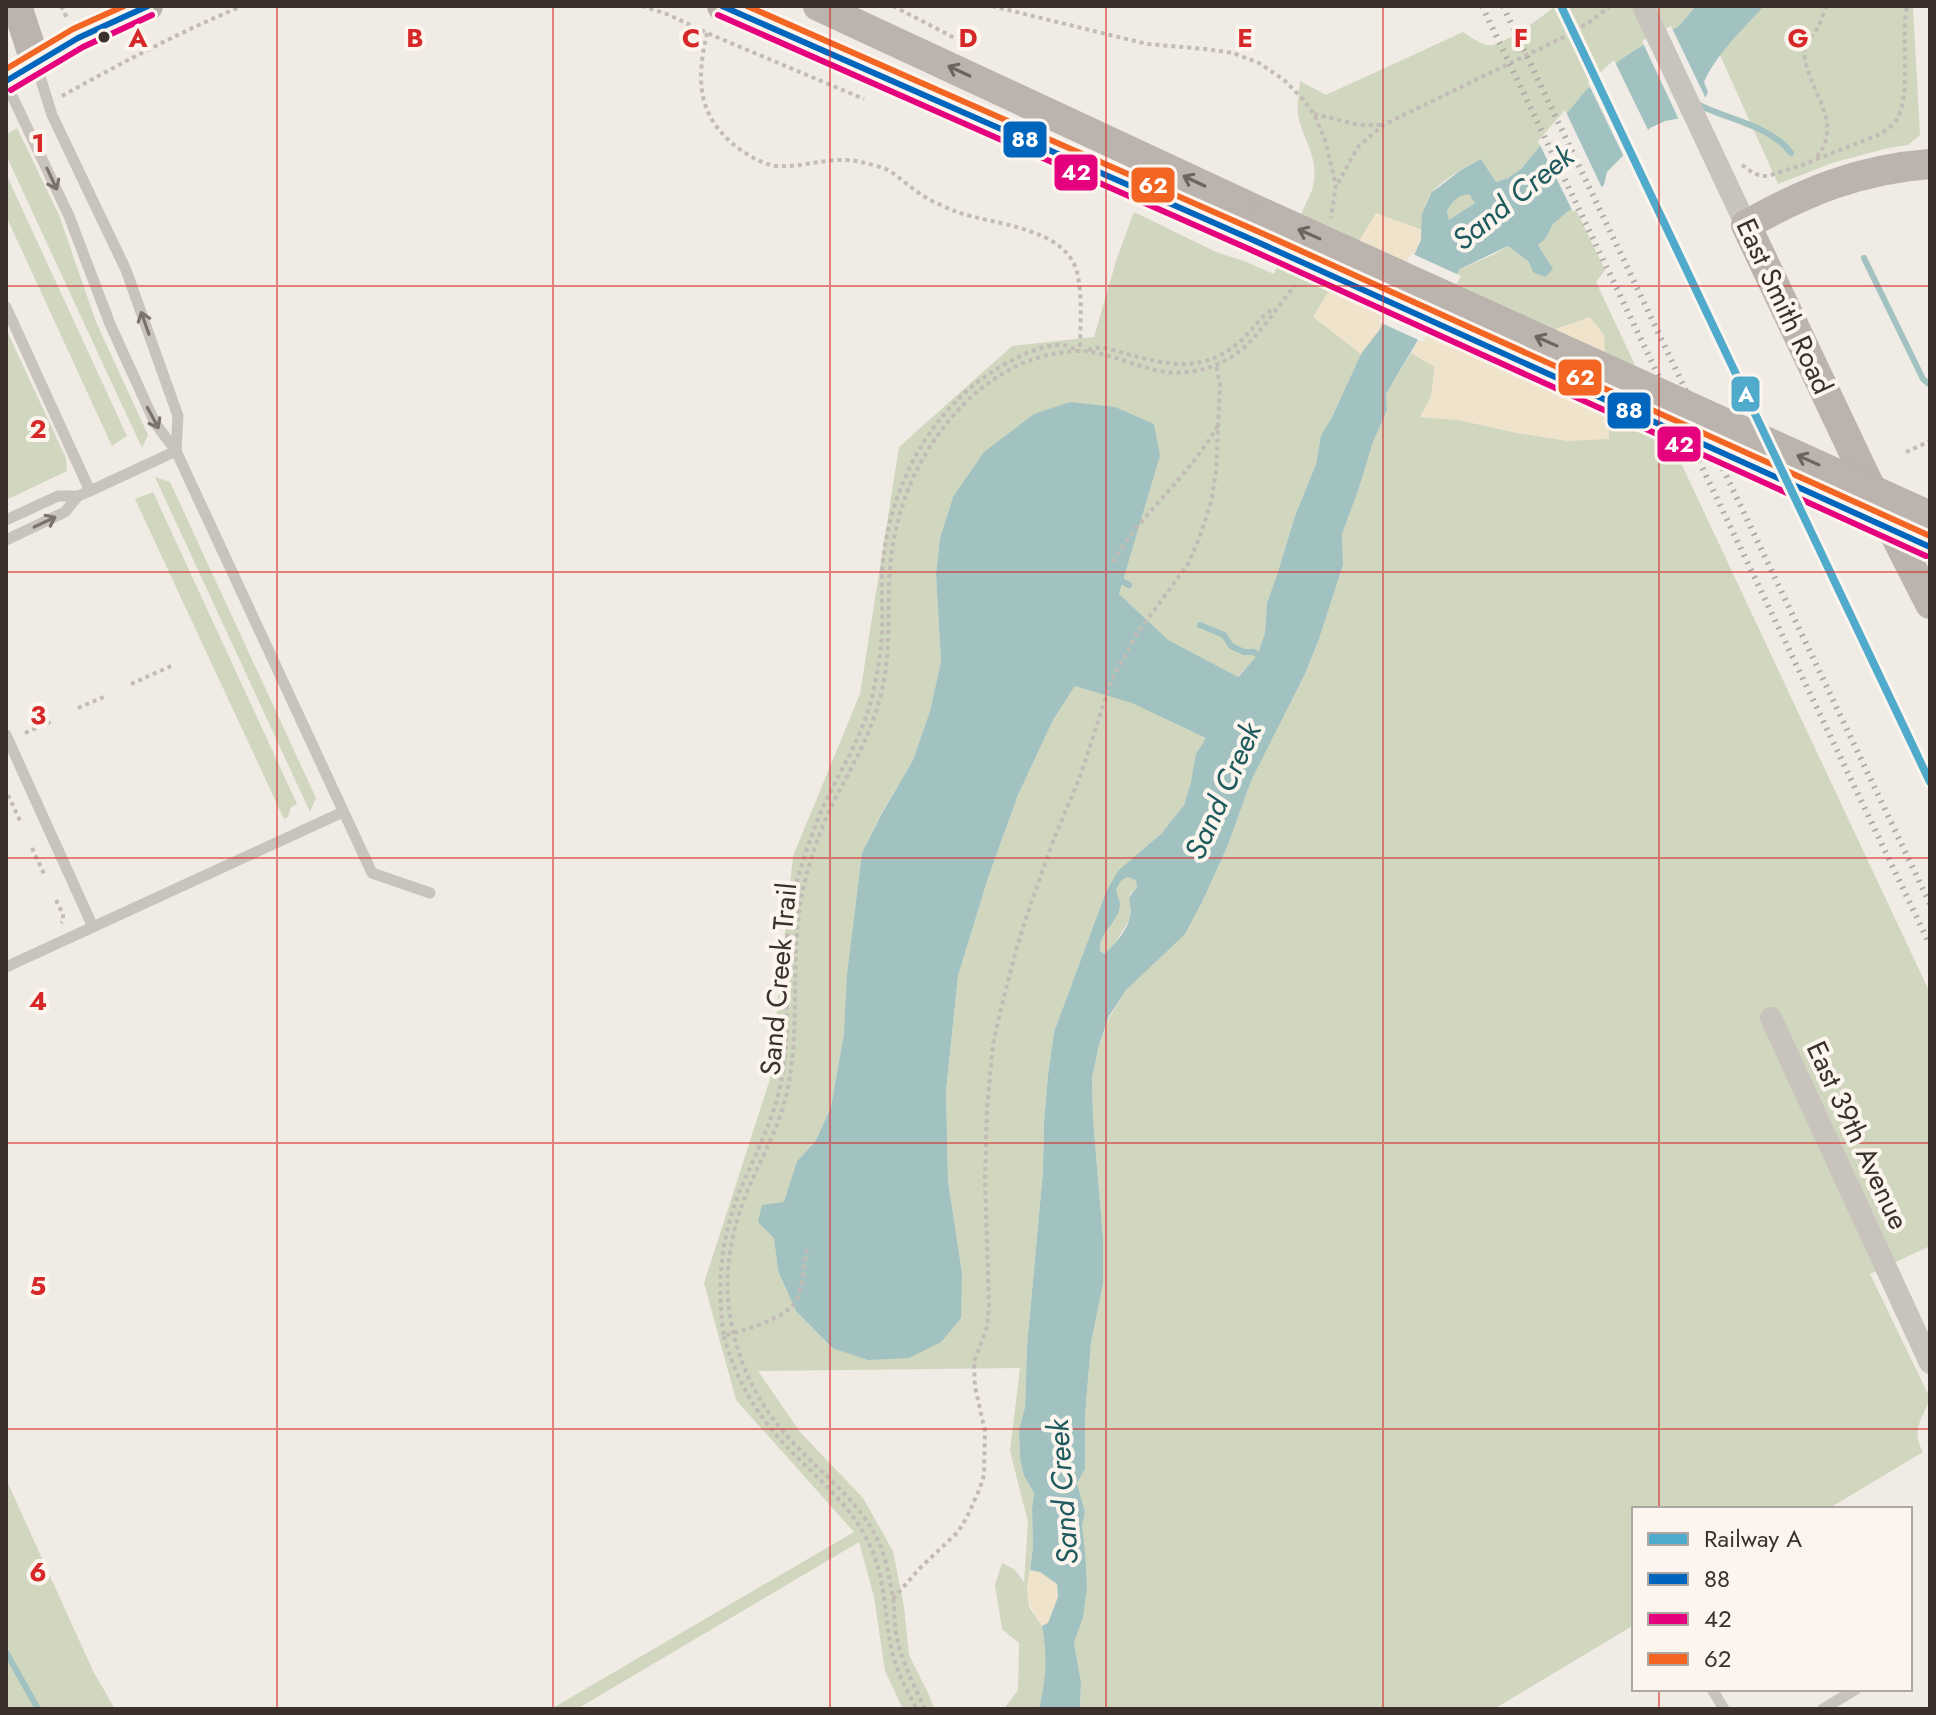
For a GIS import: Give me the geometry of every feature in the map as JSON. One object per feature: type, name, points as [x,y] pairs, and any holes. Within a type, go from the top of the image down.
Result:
[{"type":"main road","points":[[6,82],[78,38],[148,6]]},
{"type":"main road","points":[[722,6],[1259,227],[1930,516]]},
{"type":"main road","points":[[818,6],[1259,227],[1930,547]]},
{"type":"main road","points":[[17,10],[36,64]]},
{"type":"main road","points":[[1746,225],[1792,199],[1829,184],[1864,173],[1930,164]]},
{"type":"main road","name":"East Smith Road","points":[[1746,225],[1857,460],[1930,604]]},
{"type":"street","name":"East Smith Road","points":[[1643,6],[1746,225]]},
{"type":"street","name":"East 39th Avenue","points":[[1771,1018],[1930,1363]]},
{"type":"lane","points":[[36,64],[52,115],[126,270],[178,416],[176,451]]},
{"type":"lane","points":[[6,82],[69,216],[110,324],[155,423],[176,451],[372,873],[430,893]]},
{"type":"lane","points":[[6,307],[90,491]]},
{"type":"lane","points":[[6,520],[58,496],[78,496],[176,451]]},
{"type":"lane","points":[[6,540],[65,512],[78,496]]},
{"type":"lane","points":[[6,735],[93,927]]},
{"type":"lane","points":[[6,967],[343,812]]},
{"type":"lane","points":[[1713,1691],[1724,1709]]},
{"type":"lane","points":[[1823,1709],[1853,1691]]},
{"type":"path","points":[[65,95],[150,48],[242,6]]},
{"type":"path","points":[[642,6],[707,33],[700,85],[706,109],[721,133],[743,153],[773,166],[834,160],[858,161],[888,170],[923,196],[957,212],[1045,237],[1060,247],[1070,256],[1076,270],[1080,351]]},
{"type":"path","points":[[992,6],[1147,44],[1233,53],[1259,63],[1284,80],[1314,114],[1325,140],[1336,185],[1358,147],[1383,125],[1566,36],[1610,6]]},
{"type":"path","points":[[1815,159],[1829,133],[1804,49],[1827,6]]},
{"type":"path","points":[[1762,176],[1780,173],[1878,135],[1897,119],[1904,89],[1907,6]]},
{"type":"path","points":[[1314,114],[1359,125],[1383,125]]},
{"type":"path","points":[[917,1709],[898,1672],[891,1650],[884,1593],[873,1552],[848,1510],[760,1415],[739,1378],[724,1336],[720,1293],[723,1244],[740,1191],[773,1113],[784,1061],[792,901],[823,808],[869,711],[882,633],[884,556],[890,520],[904,479],[940,420],[972,386],[1006,363],[1038,350],[1063,345],[1080,351],[1100,347],[1162,363],[1197,363],[1228,351],[1260,317],[1277,307]]},
{"type":"path","name":"Sand Creek Trail","points":[[925,1709],[901,1657],[893,1599],[881,1546],[862,1515],[788,1437],[765,1408],[744,1368],[733,1333],[727,1283],[736,1222],[779,1121],[792,1065],[797,922],[803,888],[823,826],[859,755],[878,706],[888,658],[890,560],[899,518],[909,486],[937,436],[980,389],[1016,366],[1036,358],[1080,351],[1114,357],[1160,371],[1182,373],[1216,365],[1235,355],[1260,329]]},
{"type":"path","points":[[893,1599],[958,1532],[975,1502],[984,1475],[985,1431],[974,1362],[987,1327],[989,1307],[985,1179],[993,1044],[1010,973],[1052,844],[1081,774],[1111,681],[1136,635],[1188,564],[1200,536],[1211,502],[1216,472],[1220,384],[1216,365]]},
{"type":"path","points":[[1113,562],[1135,529],[1193,463],[1219,423]]},
{"type":"path","points":[[1906,452],[1930,441]]},
{"type":"path","points":[[131,684],[171,666]]},
{"type":"path","points":[[78,708],[106,696]]},
{"type":"path","points":[[25,733],[54,720]]},
{"type":"path","points":[[8,795],[21,823]]},
{"type":"path","points":[[32,848],[45,876]]},
{"type":"path","points":[[56,900],[65,916],[57,927]]},
{"type":"path","points":[[724,1336],[782,1315],[790,1309],[797,1300],[807,1249]]},
{"type":"green space","points":[[1555,6],[1696,6],[1679,26],[1620,60],[1586,90],[1521,169],[1508,178],[1496,182],[1481,159],[1455,174],[1429,196],[1422,230],[1376,214],[1314,316],[1361,354],[1321,435],[1316,464],[1295,516],[1267,603],[1265,633],[1257,657],[1237,677],[1184,805],[1106,892],[1054,1032],[1044,1122],[1025,1407],[1019,1430],[1024,1476],[1034,1493],[1033,1547],[1027,1589],[1029,1607],[1042,1626],[1047,1650],[1046,1677],[1039,1709],[1004,1709],[1018,1690],[1019,1643],[1002,1629],[995,1585],[1002,1563],[1014,1569],[1024,1582],[1028,1522],[1010,1451],[1020,1368],[758,1371],[800,1432],[863,1498],[893,1551],[909,1655],[934,1709],[903,1709],[885,1671],[874,1597],[859,1542],[577,1709],[551,1709],[854,1532],[736,1400],[704,1283],[770,1079],[793,856],[860,694],[899,447],[1012,346],[1094,337],[1134,212],[1216,252],[1274,274],[1314,180],[1314,162],[1298,116],[1300,81],[1326,95],[1463,32],[1485,45],[1499,43]],"holes":[[[1160,456],[1119,594],[1075,686],[1053,720],[1018,795],[958,976],[946,1091],[948,1181],[962,1273],[832,1349],[796,1311],[778,1271],[774,1238],[797,1161],[815,1142],[831,1107],[844,1033],[862,853],[913,760],[930,711],[941,661],[936,575],[940,538],[953,497]]]},
{"type":"green space","points":[[1698,6],[1913,6],[1920,135],[1908,145],[1832,163],[1778,184]]},
{"type":"green space","points":[[17,128],[59,215],[96,322],[148,435],[142,448],[6,155],[6,135]]},
{"type":"green space","points":[[6,174],[127,436],[112,446],[6,216]]},
{"type":"green space","points":[[1469,193],[1475,203],[1449,221],[1447,212],[1451,205],[1458,197]]},
{"type":"green space","points":[[1574,206],[1605,270],[1596,282],[1930,993],[1930,1246],[1870,1274],[1930,1398],[1918,1430],[1923,1452],[1831,1507],[1632,1507],[1632,1626],[1494,1709],[1080,1709],[1081,1682],[1074,1641],[1083,1618],[1087,1588],[1081,1525],[1085,1512],[1077,1483],[1085,1469],[1085,1416],[1091,1343],[1103,1284],[1103,1237],[1092,1078],[1099,1045],[1110,1016],[1126,990],[1154,962],[1203,900],[1228,845],[1251,781],[1305,674],[1319,639],[1343,565],[1342,534],[1387,410],[1386,394],[1411,353],[1435,367],[1431,397],[1421,417],[1459,420],[1569,441],[1547,332],[1451,287],[1460,269],[1508,246],[1529,262],[1553,224]]},
{"type":"green space","points":[[6,329],[66,458],[67,471],[6,500]]},
{"type":"green space","points":[[155,477],[170,482],[316,798],[310,812]]},
{"type":"green space","points":[[153,492],[297,804],[291,807],[288,817],[284,819],[135,499]]},
{"type":"green space","points":[[1127,877],[1136,880],[1137,888],[1130,894],[1130,919],[1112,948],[1104,954],[1100,952],[1102,938],[1119,909],[1116,890]]},
{"type":"green space","points":[[6,1479],[93,1671],[115,1709],[6,1709]]},
{"type":"sand","points":[[1376,213],[1422,230],[1421,240],[1380,329],[1361,354],[1313,317]]},
{"type":"sand","points":[[1451,287],[1547,332],[1590,317],[1604,335],[1609,439],[1569,441],[1459,420],[1420,417],[1431,397],[1435,367],[1411,353]]},
{"type":"sand","points":[[1030,1570],[1040,1572],[1057,1584],[1058,1597],[1048,1624],[1042,1626],[1029,1600]]},
{"type":"water","name":"Sand Creek","points":[[1696,6],[1764,6],[1709,71],[1704,82],[1708,92],[1698,115],[1665,121],[1650,128],[1607,172],[1604,185],[1553,224],[1546,238],[1538,245],[1553,269],[1545,277],[1533,272],[1529,262],[1508,246],[1460,269],[1386,394],[1387,410],[1342,534],[1343,565],[1319,639],[1305,674],[1251,781],[1228,845],[1203,900],[1185,934],[1126,990],[1109,1016],[1092,1078],[1103,1237],[1103,1284],[1091,1343],[1085,1416],[1085,1469],[1077,1483],[1085,1512],[1082,1525],[1087,1588],[1083,1618],[1074,1642],[1081,1682],[1080,1709],[1039,1709],[1045,1668],[1042,1626],[1048,1623],[1058,1597],[1057,1584],[1040,1572],[1030,1570],[1034,1493],[1024,1476],[1019,1430],[1025,1407],[1044,1122],[1054,1032],[1106,892],[1118,871],[1161,834],[1184,805],[1196,754],[1206,738],[1132,703],[1075,686],[1053,720],[1018,795],[958,976],[946,1091],[948,1181],[962,1273],[961,1318],[941,1342],[909,1358],[868,1360],[832,1348],[796,1311],[778,1271],[774,1238],[758,1222],[762,1205],[784,1202],[797,1161],[815,1142],[831,1107],[844,1033],[847,975],[862,853],[913,760],[930,711],[941,661],[936,575],[940,538],[953,497],[984,452],[1034,414],[1070,402],[1115,407],[1154,424],[1160,456],[1119,594],[1168,640],[1238,677],[1257,656],[1265,633],[1267,603],[1295,516],[1316,464],[1321,435],[1361,354],[1380,329],[1421,240],[1422,214],[1431,193],[1481,159],[1496,182],[1508,178],[1521,169],[1586,90],[1620,60],[1679,26]],"holes":[[[1469,194],[1475,203],[1449,220],[1447,212],[1453,202]],[[1127,877],[1136,880],[1137,888],[1129,899],[1129,922],[1104,954],[1100,951],[1100,944],[1119,909],[1116,890]]]},
{"type":"pier","points":[[1671,26],[1708,103],[1700,118],[1680,122],[1642,41]]},
{"type":"pier","points":[[1614,60],[1650,134],[1625,159],[1588,83]]},
{"type":"pier","points":[[1565,110],[1603,190],[1573,212],[1538,141]]},
{"type":"pier","points":[[1411,253],[1461,276],[1423,342],[1379,322]]},
{"type":"waterway","points":[[1697,104],[1760,129],[1791,153]]},
{"type":"waterway","points":[[1864,258],[1923,379],[1930,385]]},
{"type":"waterway","points":[[1118,579],[1129,585]]},
{"type":"waterway","points":[[1200,625],[1224,635],[1231,646],[1244,652],[1254,652],[1264,660]]},
{"type":"waterway","points":[[6,1652],[38,1709]]},
{"type":"railway","points":[[1482,6],[1930,945]]},
{"type":"railway","points":[[1503,6],[1930,904]]},
{"type":"rail line","name":"A","points":[[1561,6],[1930,782]]},
{"type":"transit line","name":"62","points":[[6,69],[73,29],[124,6]]},
{"type":"transit line","name":"88","points":[[6,81],[78,38],[148,6]]},
{"type":"transit line","name":"88","points":[[722,6],[1253,240],[1930,547]]},
{"type":"transit line","name":"62","points":[[747,6],[1257,231],[1930,536]]},
{"type":"transit line","name":"42","points":[[11,90],[83,47],[152,15]]},
{"type":"transit line","name":"42","points":[[718,15],[1249,249],[1926,556]]}]
